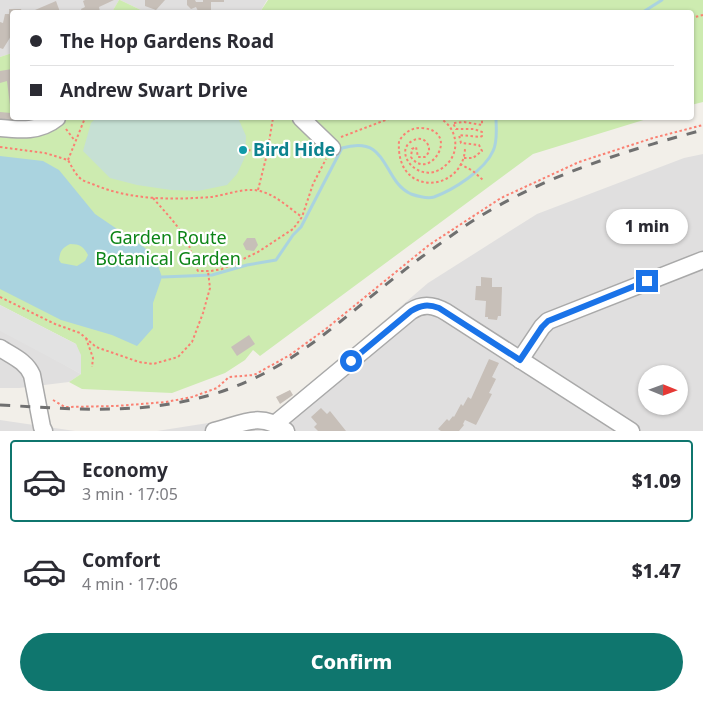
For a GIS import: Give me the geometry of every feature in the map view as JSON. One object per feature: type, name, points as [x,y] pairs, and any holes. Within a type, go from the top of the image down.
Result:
[{"type":"street","points":[[0,128],[43,127],[60,120]]},
{"type":"street","points":[[304,120],[332,148]]},
{"type":"street","points":[[520,360],[548,321],[703,260]]},
{"type":"street","points":[[214,431],[253,420],[262,420],[281,427],[418,306],[432,306],[439,308],[631,431]]},
{"type":"street","points":[[0,348],[22,362],[29,369],[33,381],[38,427]]},
{"type":"path","points":[[60,120],[75,141]]},
{"type":"path","points":[[68,160],[74,150],[75,141],[84,120]]},
{"type":"path","points":[[258,190],[273,120]]},
{"type":"path","points":[[153,198],[175,223],[188,243],[193,262],[198,270],[222,269],[258,252],[294,229],[302,217],[313,184],[332,148],[340,138],[386,120]]},
{"type":"path","points":[[441,120],[451,128],[455,138],[456,149],[450,160],[442,168],[430,173],[424,173],[412,167],[406,159],[407,146],[410,142],[422,139],[428,144],[429,152],[424,156],[418,157],[416,147],[412,150],[411,157],[416,163],[420,164],[426,164],[434,160],[438,156],[441,145],[437,134],[422,128],[414,129],[407,132],[399,141],[403,166],[412,177],[424,183],[434,184],[452,174],[465,155],[465,148]]},
{"type":"path","points":[[462,158],[473,158],[482,151],[479,145],[461,143],[459,136],[480,137],[482,132],[474,129],[456,129],[453,123],[464,122],[482,125],[482,120]]},
{"type":"path","points":[[53,400],[65,407],[116,406],[166,402],[192,397],[217,388],[229,378],[254,375],[290,355],[327,328],[429,245],[501,198],[579,162],[653,138],[703,125]]},
{"type":"path","points":[[0,147],[45,154],[68,160]]},
{"type":"path","points":[[248,150],[267,154]]},
{"type":"path","points":[[68,160],[72,169],[82,180],[129,196],[153,198],[212,197],[258,190],[278,200],[302,217]]},
{"type":"path","points":[[460,164],[473,171],[484,181]]},
{"type":"path","points":[[0,297],[80,333],[96,347],[139,362],[153,364],[178,356],[192,342],[210,288],[208,271]]},
{"type":"path","points":[[86,337],[93,358],[92,367]]},
{"type":"shaded area","points":[[0,0],[119,0],[113,10],[10,10],[10,54],[0,57]]},
{"type":"shaded area","points":[[120,0],[267,0],[261,10],[141,10]]},
{"type":"shaded area","points":[[703,154],[703,431],[157,431],[278,412],[428,283],[537,214],[684,158]]},
{"type":"shaded area","points":[[0,305],[76,344],[81,355],[81,374],[0,331]]},
{"type":"shaded area","points":[[0,329],[81,374],[69,382],[19,388],[0,388]]},
{"type":"shaded area","points":[[0,420],[27,424],[75,431],[0,431]]},
{"type":"green space","points":[[120,0],[141,10],[113,10]]},
{"type":"green space","points":[[268,0],[703,0],[703,102],[694,104],[694,10],[261,10]]},
{"type":"green space","name":"Garden Route Botanical Garden","points":[[10,54],[10,120],[644,120],[533,154],[260,356],[253,350],[245,360],[225,373],[172,393],[82,389],[69,382],[81,374],[76,344],[0,305],[0,57]]},
{"type":"green space","points":[[94,120],[239,120],[246,136],[245,157],[237,174],[227,185],[198,191],[171,190],[137,185],[110,178],[83,151],[91,123]]},
{"type":"water","points":[[0,156],[43,161],[59,170],[95,214],[145,248],[157,263],[162,277],[153,303],[153,328],[137,346],[112,335],[61,320],[0,289]],"holes":[[[73,244],[79,245],[85,250],[88,255],[85,261],[77,266],[61,263],[59,260],[62,250]]]},
{"type":"building","points":[[114,0],[99,7],[100,10],[81,10],[85,7],[83,1]]},
{"type":"building","points":[[145,0],[165,0],[156,10],[145,6]]},
{"type":"building","points":[[187,0],[203,2],[203,0],[224,0],[224,2],[211,2],[211,10],[198,10],[196,7],[191,9],[187,5]]},
{"type":"building","points":[[56,1],[59,10],[35,10]]},
{"type":"building","points":[[9,9],[21,9],[10,10],[10,38],[3,49],[0,48],[0,22],[3,23],[5,14],[9,14]]},
{"type":"building","points":[[10,69],[10,105],[7,81],[0,83],[0,71]]},
{"type":"building","points":[[0,112],[10,113],[10,120],[25,120],[26,125],[0,124]]},
{"type":"building","name":"Bird Hide","points":[[243,146],[247,150],[243,154],[239,150]]},
{"type":"building","points":[[247,238],[255,238],[258,245],[254,251],[246,250],[243,244]]},
{"type":"building","points":[[481,277],[492,278],[492,287],[502,287],[501,316],[498,316],[497,320],[485,317],[486,301],[475,300],[476,286],[481,286]]},
{"type":"building","points":[[249,335],[255,344],[237,356],[231,347]]},
{"type":"building","points":[[489,359],[499,363],[492,377],[496,379],[489,393],[492,394],[476,425],[465,420],[464,425],[459,431],[441,431],[438,429],[447,419],[449,421],[454,417],[461,404],[463,406],[468,397],[471,399]]},
{"type":"building","points":[[290,390],[293,395],[280,404],[276,397]]},
{"type":"building","points":[[321,408],[327,414],[330,411],[346,431],[318,431],[314,427],[317,424],[311,417]]},
{"type":"waterway","points":[[646,10],[662,0]]},
{"type":"waterway","points":[[162,277],[212,275],[247,265],[276,260],[293,235],[301,227],[342,148],[358,145],[369,147],[383,160],[401,187],[411,194],[429,198],[442,194],[476,172],[489,158],[496,143],[496,120]]},
{"type":"railway","points":[[0,405],[83,409],[136,408],[190,400],[245,383],[270,370],[315,341],[417,260],[492,209],[550,180],[580,168],[610,157],[703,130]]},
{"type":"place","name":"Bird Hide","points":[[243,150]]},
{"type":"route","points":[[351,361],[411,311],[418,306],[425,305],[439,308],[520,360],[548,321],[647,281]]}]
